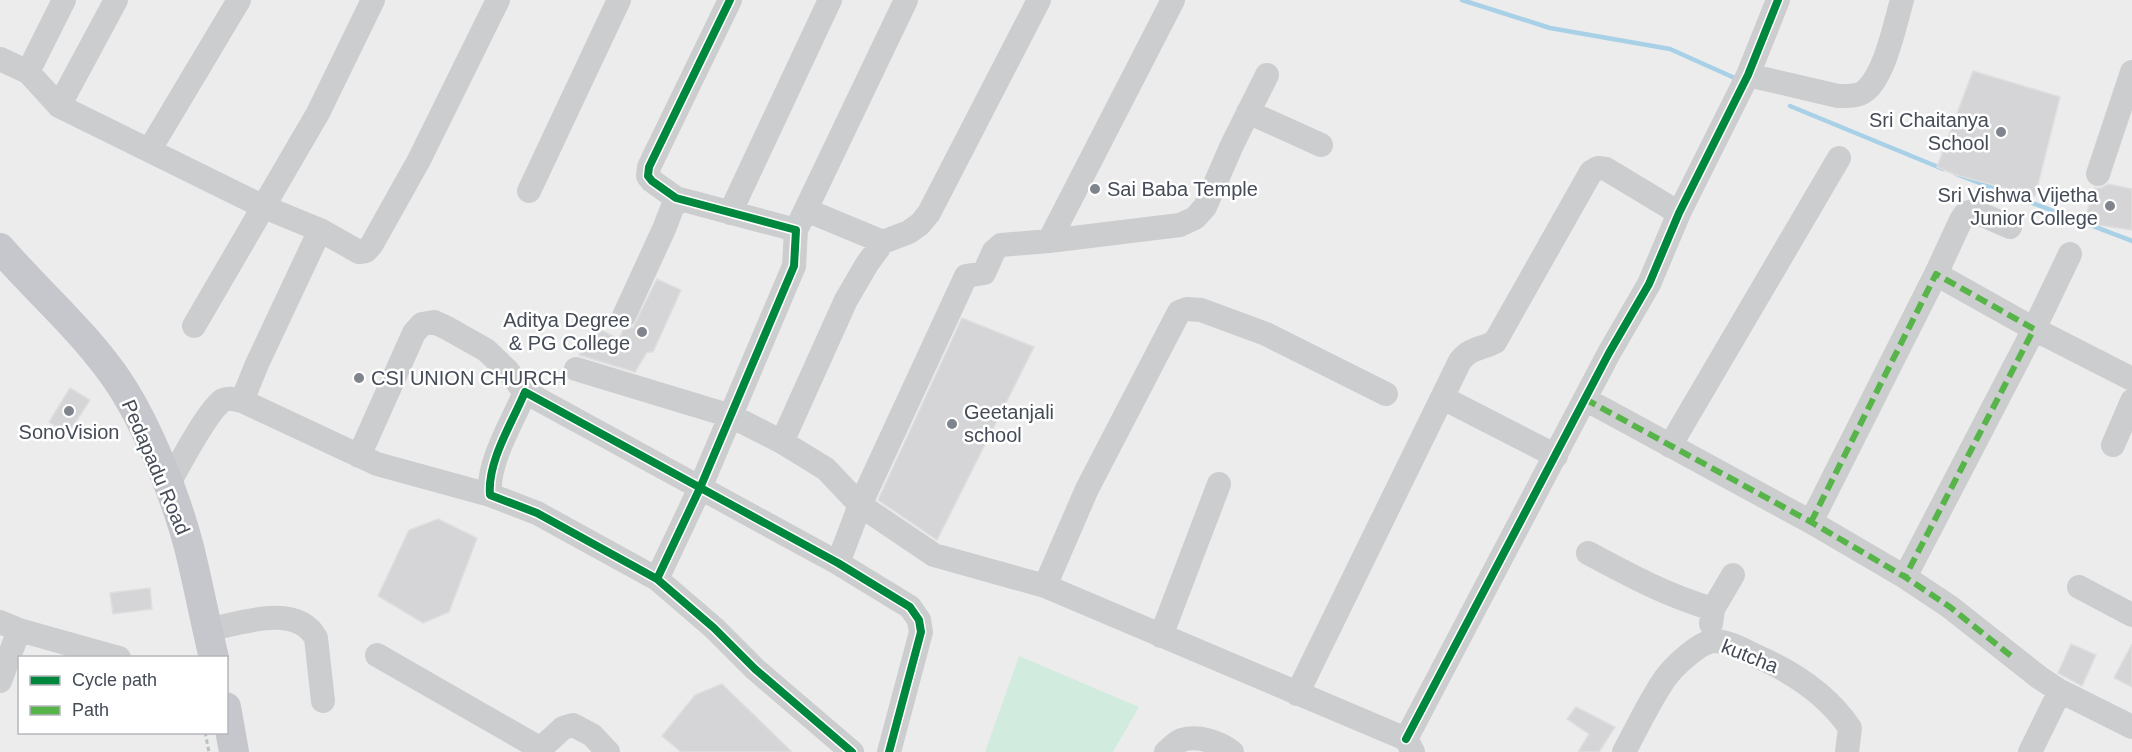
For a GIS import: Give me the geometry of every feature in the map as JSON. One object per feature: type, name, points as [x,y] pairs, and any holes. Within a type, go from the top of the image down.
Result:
[{"type":"main road","name":"Pedapadu Road","points":[[0,248],[89,344],[119,382],[138,414],[168,485],[188,545],[206,648]]},
{"type":"main road","points":[[0,271],[98,375],[121,416],[146,471],[189,614],[206,648]]},
{"type":"street","points":[[28,72],[64,0]]},
{"type":"street","points":[[59,106],[116,0]]},
{"type":"street","points":[[150,149],[239,0]]},
{"type":"street","points":[[194,326],[318,113],[373,0]]},
{"type":"street","points":[[0,59],[28,72],[59,106],[264,207],[320,230],[359,252],[366,251],[419,160],[498,0]]},
{"type":"street","points":[[529,191],[619,0]]},
{"type":"street","points":[[730,0],[649,167],[648,176],[674,202],[730,213],[798,234],[877,251]]},
{"type":"street","points":[[730,213],[830,0]]},
{"type":"street","points":[[657,579],[700,488],[794,266],[798,234],[906,0]]},
{"type":"street","points":[[782,442],[846,300],[877,251],[920,224],[929,213],[1039,0]]},
{"type":"street","points":[[1049,241],[1173,0]]},
{"type":"street","points":[[576,369],[731,416],[782,442],[826,469],[860,505],[934,555],[1045,586],[1297,694],[1409,746],[1585,399],[1649,284],[1678,213],[1748,75],[1778,0]]},
{"type":"street","points":[[1748,75],[1838,96],[1852,96],[1865,90],[1877,75],[1886,54],[1902,0]]},
{"type":"street","points":[[2098,174],[2132,72]]},
{"type":"street","points":[[838,563],[860,505],[966,276],[989,262],[1001,245],[1180,225],[1195,218],[1205,207],[1257,116],[1267,75]]},
{"type":"street","points":[[1257,116],[1321,145]]},
{"type":"street","points":[[1670,446],[1839,158]]},
{"type":"street","points":[[1297,694],[1460,361],[1467,352],[1495,342],[1591,172],[1598,168],[1606,168],[1678,213]]},
{"type":"street","points":[[624,316],[674,202]]},
{"type":"street","points":[[1811,522],[1961,220],[1966,213],[1974,211],[2010,227]]},
{"type":"street","points":[[242,401],[320,230]]},
{"type":"street","points":[[1905,577],[2034,329],[2070,254]]},
{"type":"street","points":[[1936,274],[2034,329],[2132,379]]},
{"type":"street","points":[[1045,586],[1087,489],[1179,312],[1187,309],[1201,310],[1266,334],[1386,394]]},
{"type":"street","points":[[359,456],[414,333],[422,324],[434,322],[486,350],[525,392],[838,563],[910,607],[919,620],[921,632],[890,752]]},
{"type":"street","points":[[489,495],[492,467],[525,392]]},
{"type":"street","points":[[168,485],[186,452],[223,401],[230,398],[242,401],[377,464],[489,495],[537,513],[657,579],[714,628],[755,669],[852,752]]},
{"type":"street","points":[[1443,398],[1556,456]]},
{"type":"street","points":[[1585,399],[1811,522],[1905,577],[1950,607],[2015,659],[2060,690],[2132,727]]},
{"type":"street","points":[[2113,445],[2132,401]]},
{"type":"street","points":[[1161,636],[1219,484]]},
{"type":"street","points":[[1588,553],[1671,596],[1713,609]]},
{"type":"street","points":[[1713,641],[1711,623],[1713,609],[1733,574]]},
{"type":"street","points":[[2079,587],[2132,615]]},
{"type":"street","points":[[206,648],[270,617],[284,618],[311,630],[316,638],[323,701]]},
{"type":"street","points":[[0,681],[10,626],[115,656]]},
{"type":"street","name":"kutcha","points":[[1624,752],[1665,678],[1687,656],[1713,641],[1730,645],[1776,665],[1824,697],[1850,728],[1847,752]]},
{"type":"street","points":[[377,655],[539,750],[563,728],[573,725],[592,735],[608,752]]},
{"type":"street","points":[[2030,752],[2060,690]]},
{"type":"street","points":[[1166,752],[1180,741],[1199,738],[1232,752]]},
{"type":"path","points":[[208,734],[225,745]]},
{"type":"green space","points":[[1019,656],[1139,707],[1113,752],[985,752]]},
{"type":"building","name":"Sri Chaitanya School","points":[[1973,71],[2060,97],[2035,196],[1956,175],[1937,167]]},
{"type":"building","name":"Sri Vishwa Vijetha Junior College","points":[[2108,184],[2132,189],[2132,230],[2084,223],[2094,188],[2101,188]]},
{"type":"building","name":"Aditya Degree & PG College","points":[[657,279],[681,290],[653,352],[647,352],[635,372],[579,355],[593,326],[619,339],[623,330],[633,327]]},
{"type":"building","name":"Geetanjali school","points":[[962,318],[1034,347],[937,540],[878,500]]},
{"type":"building","name":"SonoVision","points":[[70,388],[90,400],[68,434],[49,422]]},
{"type":"building","points":[[438,519],[477,538],[449,612],[423,623],[378,596],[409,530]]},
{"type":"building","points":[[150,588],[152,609],[113,614],[110,593]]},
{"type":"building","points":[[2071,644],[2096,655],[2082,686],[2058,673]]},
{"type":"building","points":[[2132,644],[2132,687],[2114,678]]},
{"type":"building","points":[[722,684],[792,752],[681,752],[662,736],[695,695]]},
{"type":"building","points":[[1576,707],[1615,727],[1599,752],[1578,752],[1589,734],[1567,719]]},
{"type":"waterway","points":[[1462,0],[1550,28],[1670,49],[1737,79]]},
{"type":"waterway","points":[[1790,106],[1943,169]]},
{"type":"waterway","points":[[1956,174],[2132,241]]},
{"type":"marked path","points":[[1811,522],[1936,274],[2034,329],[1905,577]]},
{"type":"marked path","points":[[1585,399],[1811,522],[1905,577],[1950,607],[2015,659]]},
{"type":"cycle path","points":[[657,579],[700,488],[794,266],[796,230],[676,198],[648,176],[649,167],[730,0]]},
{"type":"cycle path","points":[[1406,739],[1609,353],[1649,284],[1679,213],[1748,75],[1778,0]]},
{"type":"cycle path","points":[[852,752],[755,669],[714,628],[657,579],[537,513],[490,495],[490,482],[496,456],[525,392],[838,563],[910,607],[919,620],[921,632],[889,752]]},
{"type":"place","name":"Sri Chaitanya School","points":[[2001,132]]},
{"type":"place","name":"Sai Baba Temple","points":[[1095,189]]},
{"type":"place","name":"Sri Vishwa Vijetha Junior College","points":[[2110,206]]},
{"type":"place","name":"Aditya Degree & PG College","points":[[642,332]]},
{"type":"place","name":"CSI UNION CHURCH","points":[[359,378]]},
{"type":"place","name":"SonoVision","points":[[69,411]]},
{"type":"place","name":"Geetanjali school","points":[[952,424]]}]
